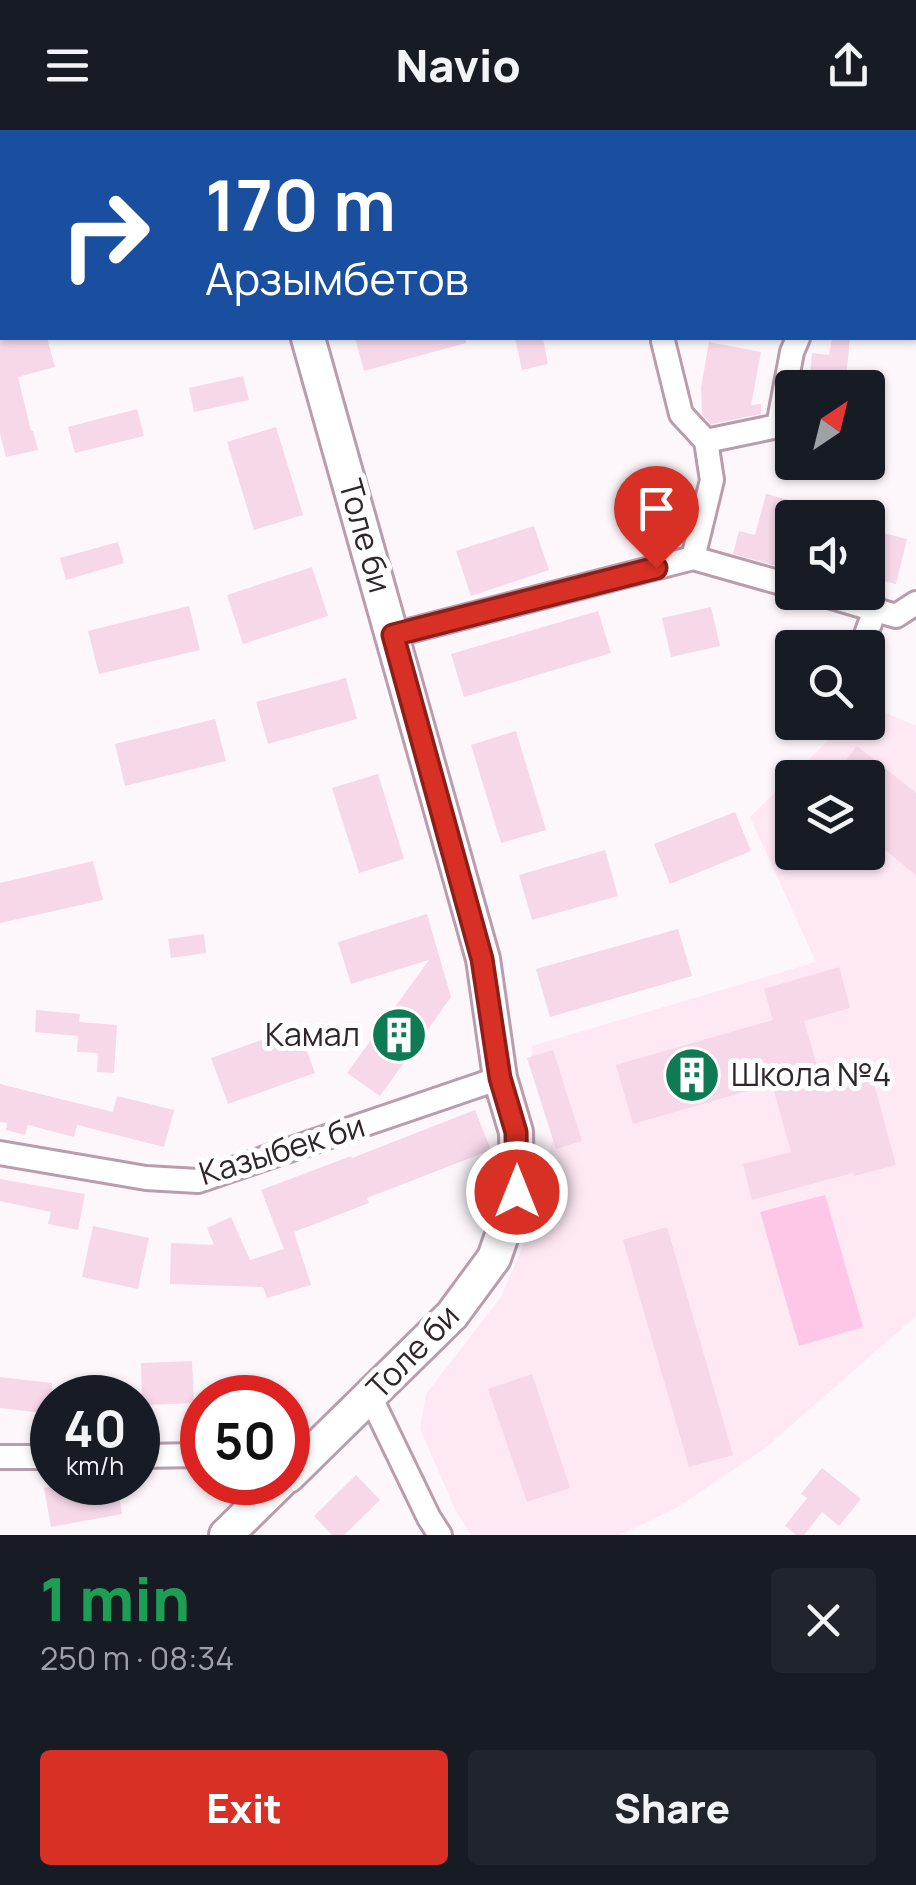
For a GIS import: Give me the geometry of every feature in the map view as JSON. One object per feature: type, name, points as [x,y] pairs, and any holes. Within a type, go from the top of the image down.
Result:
[{"type":"main road","name":"Толе би","points":[[309,340],[482,959],[500,1078],[516,1132],[517,1192],[494,1258],[452,1316],[310,1448]]},
{"type":"main road","points":[[226,1535],[257,1505]]},
{"type":"street","points":[[663,340],[681,414],[706,442],[712,480],[693,558]]},
{"type":"street","points":[[706,442],[778,426],[797,340]]},
{"type":"street","points":[[393,635],[693,558],[775,581]]},
{"type":"street","points":[[867,630],[875,610],[896,616],[916,602]]},
{"type":"street","name":"Казыбек би","points":[[0,1152],[146,1178],[198,1181],[500,1078]]},
{"type":"street","points":[[370,1396],[430,1529]]},
{"type":"street","points":[[0,1457],[30,1457]]},
{"type":"shaded area","points":[[885,712],[916,726],[916,1316],[764,1449],[678,1507],[620,1535],[471,1535],[455,1509],[420,1429],[426,1394],[501,1297],[532,1225],[553,1138],[531,1069],[532,1046],[816,962],[750,817],[775,793],[775,870],[885,870],[885,760],[808,760],[829,740],[885,740]]},
{"type":"shaded area","points":[[825,1195],[863,1327],[799,1346],[760,1212]]},
{"type":"building","points":[[0,340],[48,340],[55,367],[18,377],[38,450],[6,457],[0,433]]},
{"type":"building","points":[[356,340],[465,340],[466,343],[364,371]]},
{"type":"building","points":[[515,340],[543,340],[548,364],[522,370]]},
{"type":"building","points":[[832,340],[850,340],[847,370],[811,370],[812,353],[829,355]]},
{"type":"building","points":[[709,342],[761,352],[751,405],[761,404],[761,414],[711,424],[702,414],[701,388]]},
{"type":"building","points":[[243,376],[249,400],[194,412],[189,388]]},
{"type":"building","points":[[137,409],[144,436],[75,453],[68,427]]},
{"type":"building","points":[[276,427],[303,515],[254,530],[227,442]]},
{"type":"building","points":[[766,494],[788,500],[775,500],[775,565],[733,554],[739,531],[755,535]]},
{"type":"building","points":[[534,526],[549,570],[471,596],[456,551]]},
{"type":"building","points":[[885,533],[907,539],[896,584],[885,581]]},
{"type":"building","points":[[118,542],[124,563],[66,580],[60,558]]},
{"type":"building","points":[[312,567],[328,616],[243,644],[227,595]]},
{"type":"building","points":[[189,606],[200,650],[99,674],[88,631]]},
{"type":"building","points":[[711,607],[720,646],[671,657],[662,618]]},
{"type":"building","points":[[598,611],[611,653],[464,697],[451,654]]},
{"type":"building","points":[[346,678],[357,719],[268,744],[256,702]]},
{"type":"building","points":[[215,719],[226,761],[125,786],[115,744]]},
{"type":"building","points":[[516,731],[546,830],[501,843],[471,745]]},
{"type":"building","points":[[857,746],[875,760],[846,760]]},
{"type":"building","points":[[885,768],[916,793],[916,875],[885,850]]},
{"type":"building","points":[[378,774],[404,859],[359,873],[332,788]]},
{"type":"building","points":[[735,812],[751,851],[670,884],[654,844]]},
{"type":"building","points":[[605,850],[618,896],[532,920],[519,875]]},
{"type":"building","points":[[93,861],[103,900],[0,923],[0,883]]},
{"type":"building","points":[[427,914],[451,997],[380,1096],[347,1073],[429,960],[351,984],[338,942]]},
{"type":"building","points":[[678,929],[692,976],[550,1017],[536,969]]},
{"type":"building","points":[[204,934],[206,953],[171,958],[168,939]]},
{"type":"building","points":[[839,967],[850,1008],[804,1021],[825,1093],[873,1080],[896,1165],[752,1200],[743,1164],[791,1152],[772,1084],[633,1124],[616,1065],[773,1020],[764,989]]},
{"type":"building","points":[[36,1010],[80,1014],[79,1022],[117,1025],[114,1073],[97,1072],[98,1053],[77,1052],[78,1036],[35,1032]]},
{"type":"building","points":[[298,1027],[315,1073],[228,1104],[211,1058]]},
{"type":"building","points":[[553,1050],[582,1141],[556,1149],[527,1058]]},
{"type":"building","points":[[0,1084],[113,1112],[117,1096],[174,1110],[164,1147],[77,1125],[74,1137],[28,1125],[25,1135],[6,1130],[7,1123],[0,1122]]},
{"type":"building","points":[[475,1110],[491,1150],[367,1198],[369,1203],[294,1232],[311,1285],[267,1298],[263,1287],[170,1284],[171,1243],[214,1245],[207,1228],[231,1217],[250,1260],[284,1249],[261,1190]]},
{"type":"building","points":[[0,1179],[85,1194],[78,1230],[48,1224],[51,1212],[0,1201]]},
{"type":"building","points":[[93,1226],[149,1238],[138,1289],[82,1277]]},
{"type":"building","points":[[667,1227],[733,1455],[689,1467],[623,1240]]},
{"type":"building","points":[[192,1361],[193,1375],[180,1375],[180,1404],[160,1404],[160,1375],[141,1375],[141,1363]]},
{"type":"building","points":[[532,1374],[570,1488],[527,1502],[488,1389]]},
{"type":"building","points":[[0,1377],[30,1380],[30,1411],[0,1408]]},
{"type":"building","points":[[822,1468],[861,1499],[839,1526],[822,1512],[804,1535],[796,1535],[785,1526],[807,1498],[801,1494]]},
{"type":"building","points":[[356,1475],[380,1500],[344,1535],[332,1535],[314,1516]]},
{"type":"building","points":[[47,1505],[121,1505],[122,1514],[51,1527]]},
{"type":"place","name":"Камал","points":[[399,1035]]},
{"type":"place","name":"Школа №4","points":[[692,1075]]},
{"type":"route","points":[[517,1192],[516,1132],[500,1078],[482,959],[393,635],[656,568]]}]
